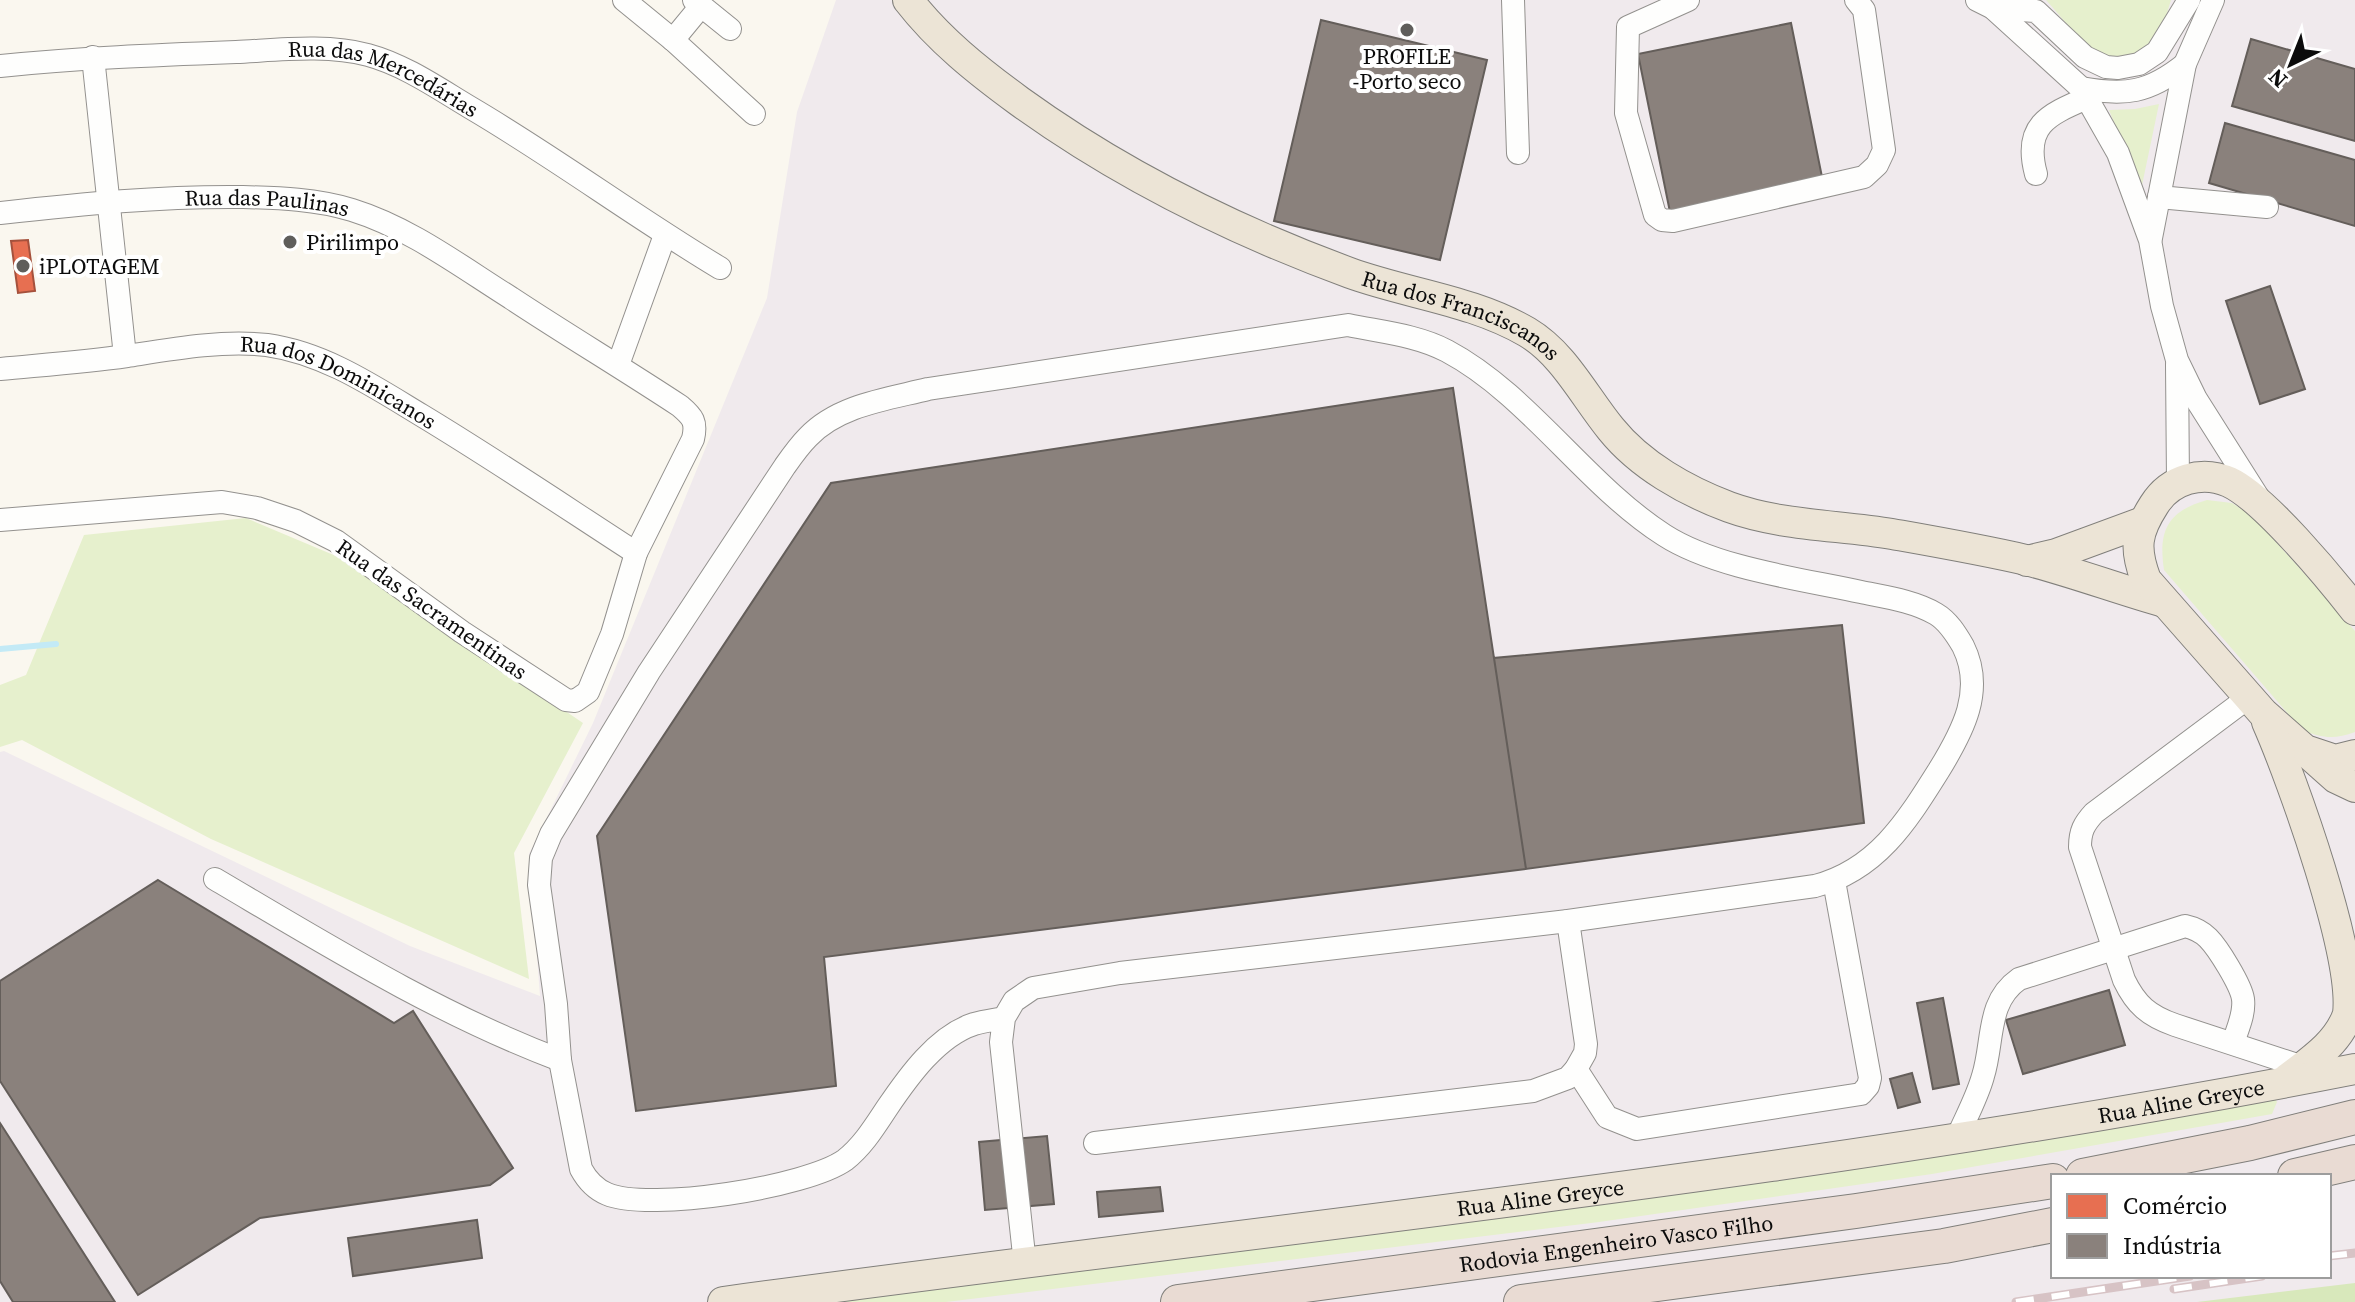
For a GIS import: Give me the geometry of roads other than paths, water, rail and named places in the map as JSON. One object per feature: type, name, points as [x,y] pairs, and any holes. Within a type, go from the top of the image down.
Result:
[{"type":"highway","points":[[2093,1174],[2250,1143],[2355,1117]]},
{"type":"highway","points":[[2304,1174],[2355,1162]]},
{"type":"highway","name":"Rodovia Engenheiro Vasco Filho","points":[[1178,1302],[1793,1220],[2051,1181]]},
{"type":"highway","name":"Rodovia Engenheiro Vasco Filho","points":[[1521,1302],[1944,1246],[2051,1225]]},
{"type":"main road","name":"Rua dos Franciscanos","points":[[908,0],[929,27],[979,72],[1102,157],[1269,242],[1340,269],[1498,317],[1530,334],[1556,356],[1610,429],[1634,454],[1696,492],[1730,507],[1764,516],[1890,533],[2027,561],[2164,602]]},
{"type":"main road","points":[[2349,599],[2270,514],[2232,483],[2212,476],[2193,477],[2178,483],[2158,498],[2143,522],[2137,543],[2139,562],[2146,580],[2256,705],[2336,778],[2355,787]]},
{"type":"main road","name":"Rua dos Franciscanos","points":[[2027,561],[2056,554],[2143,522]]},
{"type":"main road","points":[[2256,705],[2312,828],[2346,944],[2353,988],[2348,1016],[2337,1036],[2292,1075]]},
{"type":"main road","points":[[2305,750],[2335,760],[2355,755]]},
{"type":"main road","name":"Rua Aline Greyce","points":[[723,1302],[1639,1186],[1956,1140],[2292,1075],[2355,1069]]},
{"type":"street","points":[[624,0],[754,114]]},
{"type":"street","points":[[1513,0],[1518,153]]},
{"type":"street","points":[[1688,0],[1628,27],[1626,113],[1655,215],[1662,220],[1673,221],[1864,177],[1877,165],[1884,150],[1864,10],[1856,0]]},
{"type":"street","points":[[1987,3],[2036,11],[2085,57],[2106,67],[2118,68],[2139,64],[2157,52],[2189,0]]},
{"type":"street","points":[[2150,240],[2185,64],[2213,0]]},
{"type":"street","points":[[673,40],[698,3],[730,29]]},
{"type":"street","points":[[1987,3],[2084,93],[2118,153],[2150,240],[2162,306],[2177,360],[2214,431],[2270,514]]},
{"type":"street","name":"Rua das Mercedárias","points":[[0,66],[93,57],[316,50],[369,55],[422,79],[507,129],[665,235],[720,268]]},
{"type":"street","points":[[93,57],[125,356]]},
{"type":"street","points":[[2036,174],[2031,158],[2032,143],[2043,120],[2084,93],[2147,88],[2163,81],[2185,64]]},
{"type":"street","name":"Rua das Paulinas","points":[[0,213],[108,201],[194,196],[280,198],[351,209],[390,224],[437,250],[680,406],[696,425],[693,439]]},
{"type":"street","points":[[2159,197],[2267,207]]},
{"type":"street","points":[[618,365],[665,235]]},
{"type":"street","points":[[1004,1018],[971,1025],[942,1043],[913,1073],[859,1147],[829,1169],[800,1179],[706,1196],[640,1201],[609,1195],[592,1184],[581,1169],[560,1060],[556,1004],[539,885],[541,858],[551,834],[649,672],[785,466],[809,435],[834,416],[869,403],[928,389],[1348,325],[1411,337],[1446,350],[1479,371],[1618,500],[1664,536],[1704,555],[1902,600],[1937,614],[1955,632],[1969,658],[1974,688],[1966,720],[1943,763],[1895,836],[1872,859],[1834,881],[1568,921],[1120,973],[1033,988],[1014,1001],[1004,1018],[1001,1042],[1025,1264]]},
{"type":"street","name":"Rua dos Dominicanos","points":[[0,369],[172,348],[229,345],[267,345],[315,357],[354,375],[465,441],[636,553]]},
{"type":"street","points":[[2177,360],[2178,483]]},
{"type":"street","name":"Rua das Sacramentinas","points":[[0,520],[222,502],[257,508],[296,521],[336,541],[462,632],[571,701],[582,698],[588,692],[612,634],[636,553],[693,439]]},
{"type":"street","points":[[2256,705],[2094,813],[2083,824],[2080,847],[2112,947],[2132,997],[2142,1009],[2156,1018],[2233,1043],[2292,1075]]},
{"type":"street","points":[[215,879],[368,970],[435,1005],[560,1060]]},
{"type":"street","points":[[1576,1069],[1607,1117],[1637,1129],[1861,1094],[1870,1078],[1834,881]]},
{"type":"street","points":[[1095,1143],[1533,1091],[1558,1083],[1576,1069],[1586,1044],[1568,921]]},
{"type":"street","points":[[1956,1140],[1982,1081],[1989,1057],[1995,1007],[1999,997],[2019,979],[2185,926],[2198,929],[2209,939],[2240,989],[2242,1015],[2233,1043]]},
{"type":"waterway","points":[[0,649],[56,644]]},
{"type":"railway","points":[[2331,1256],[2355,1253]]},
{"type":"railway","points":[[2016,1302],[2177,1278]]},
{"type":"railway","points":[[2174,1289],[2248,1278]]},
{"type":"place","name":"PROFILE -Porto seco","points":[[1407,30]]},
{"type":"place","name":"Pirilimpo","points":[[290,242]]},
{"type":"place","name":"iPLOTAGEM","points":[[23,266]]}]
